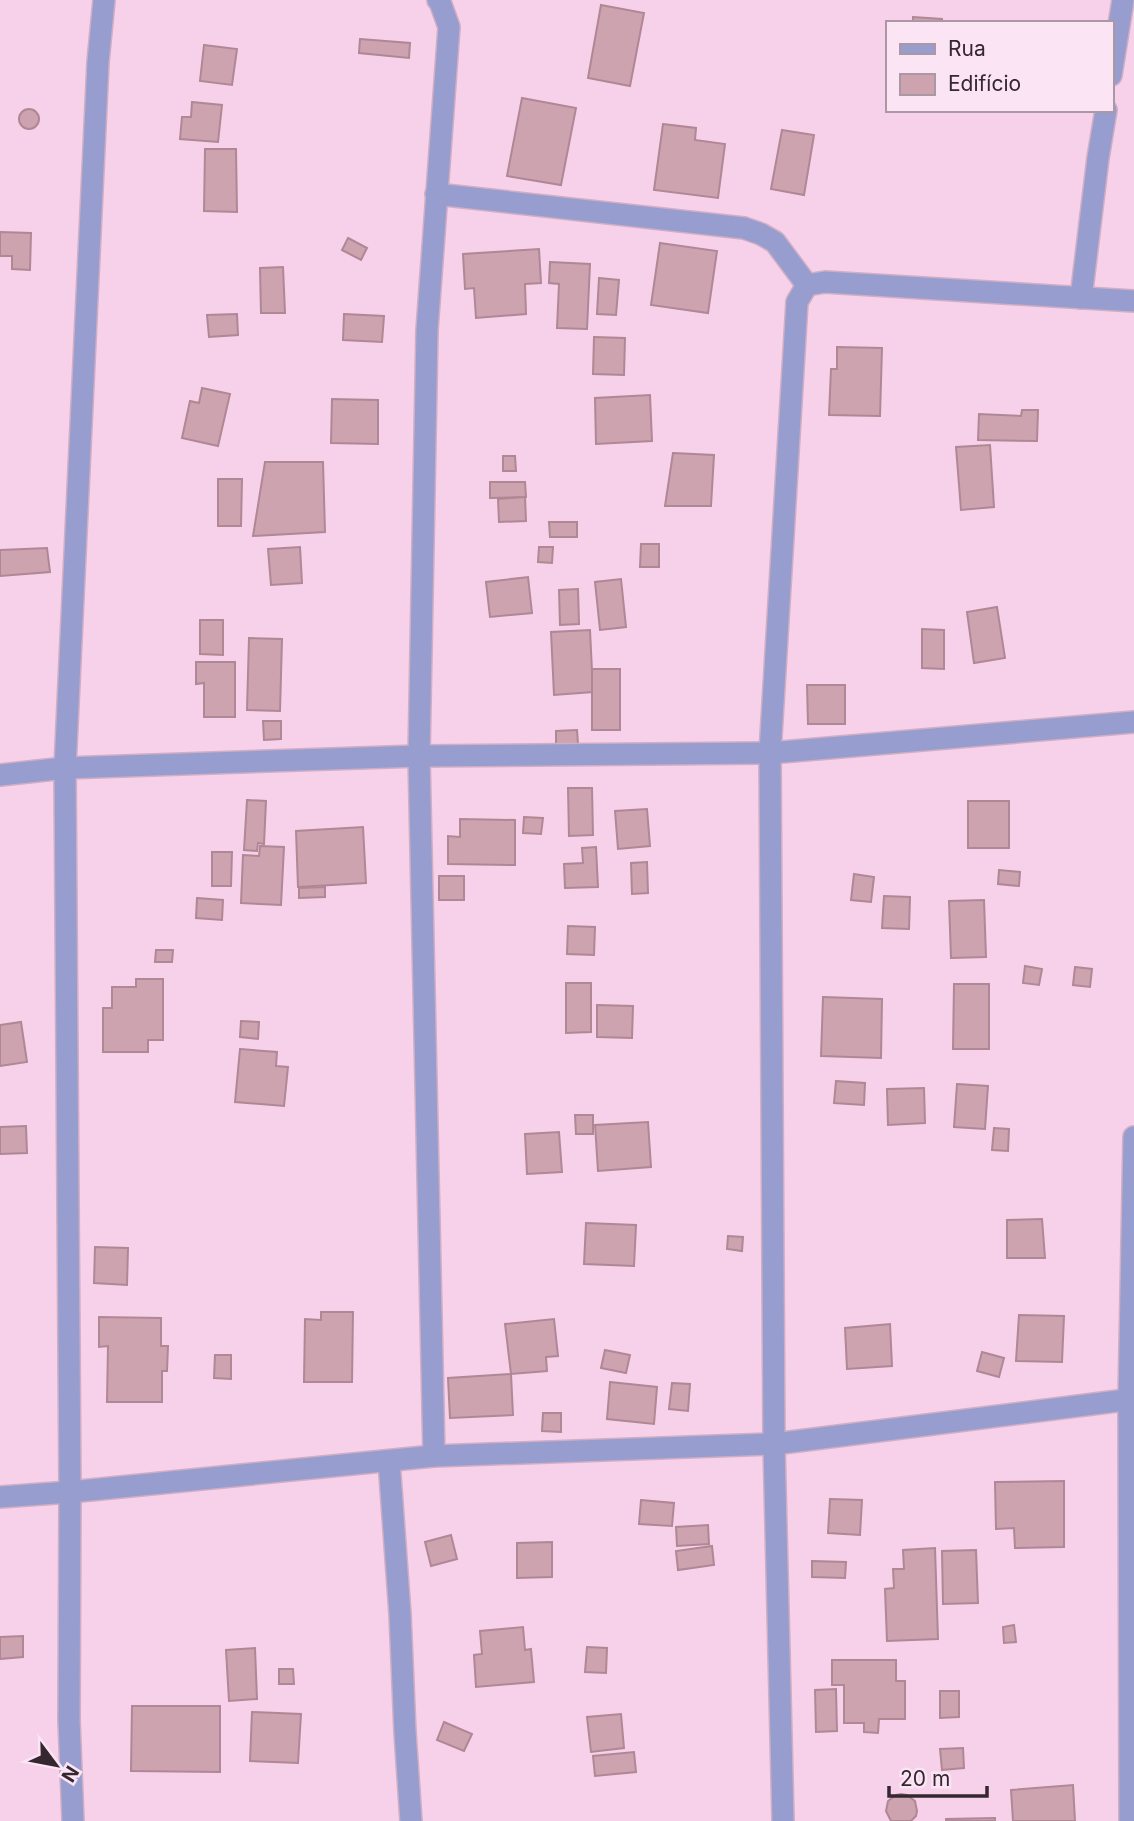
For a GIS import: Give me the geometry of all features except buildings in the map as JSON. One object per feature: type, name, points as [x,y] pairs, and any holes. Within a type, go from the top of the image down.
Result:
[{"type":"street","points":[[73,1821],[69,1720],[65,768],[98,62],[104,0]]},
{"type":"street","points":[[434,1456],[419,756],[427,330],[449,27],[438,0]]},
{"type":"street","points":[[1113,63],[1124,0]]},
{"type":"street","points":[[1081,298],[1106,112]]},
{"type":"street","points":[[436,194],[744,228],[761,233],[775,242],[807,285]]},
{"type":"street","points":[[807,285],[825,282],[1134,301]]},
{"type":"street","points":[[783,1821],[774,1444],[770,753],[797,302],[807,285]]},
{"type":"street","points":[[0,775],[65,768],[419,756],[770,753],[1134,722]]},
{"type":"street","points":[[1130,1821],[1134,1137]]},
{"type":"street","points":[[0,1497],[434,1456],[774,1444],[1131,1399]]},
{"type":"street","points":[[389,1461],[411,1821]]}]
